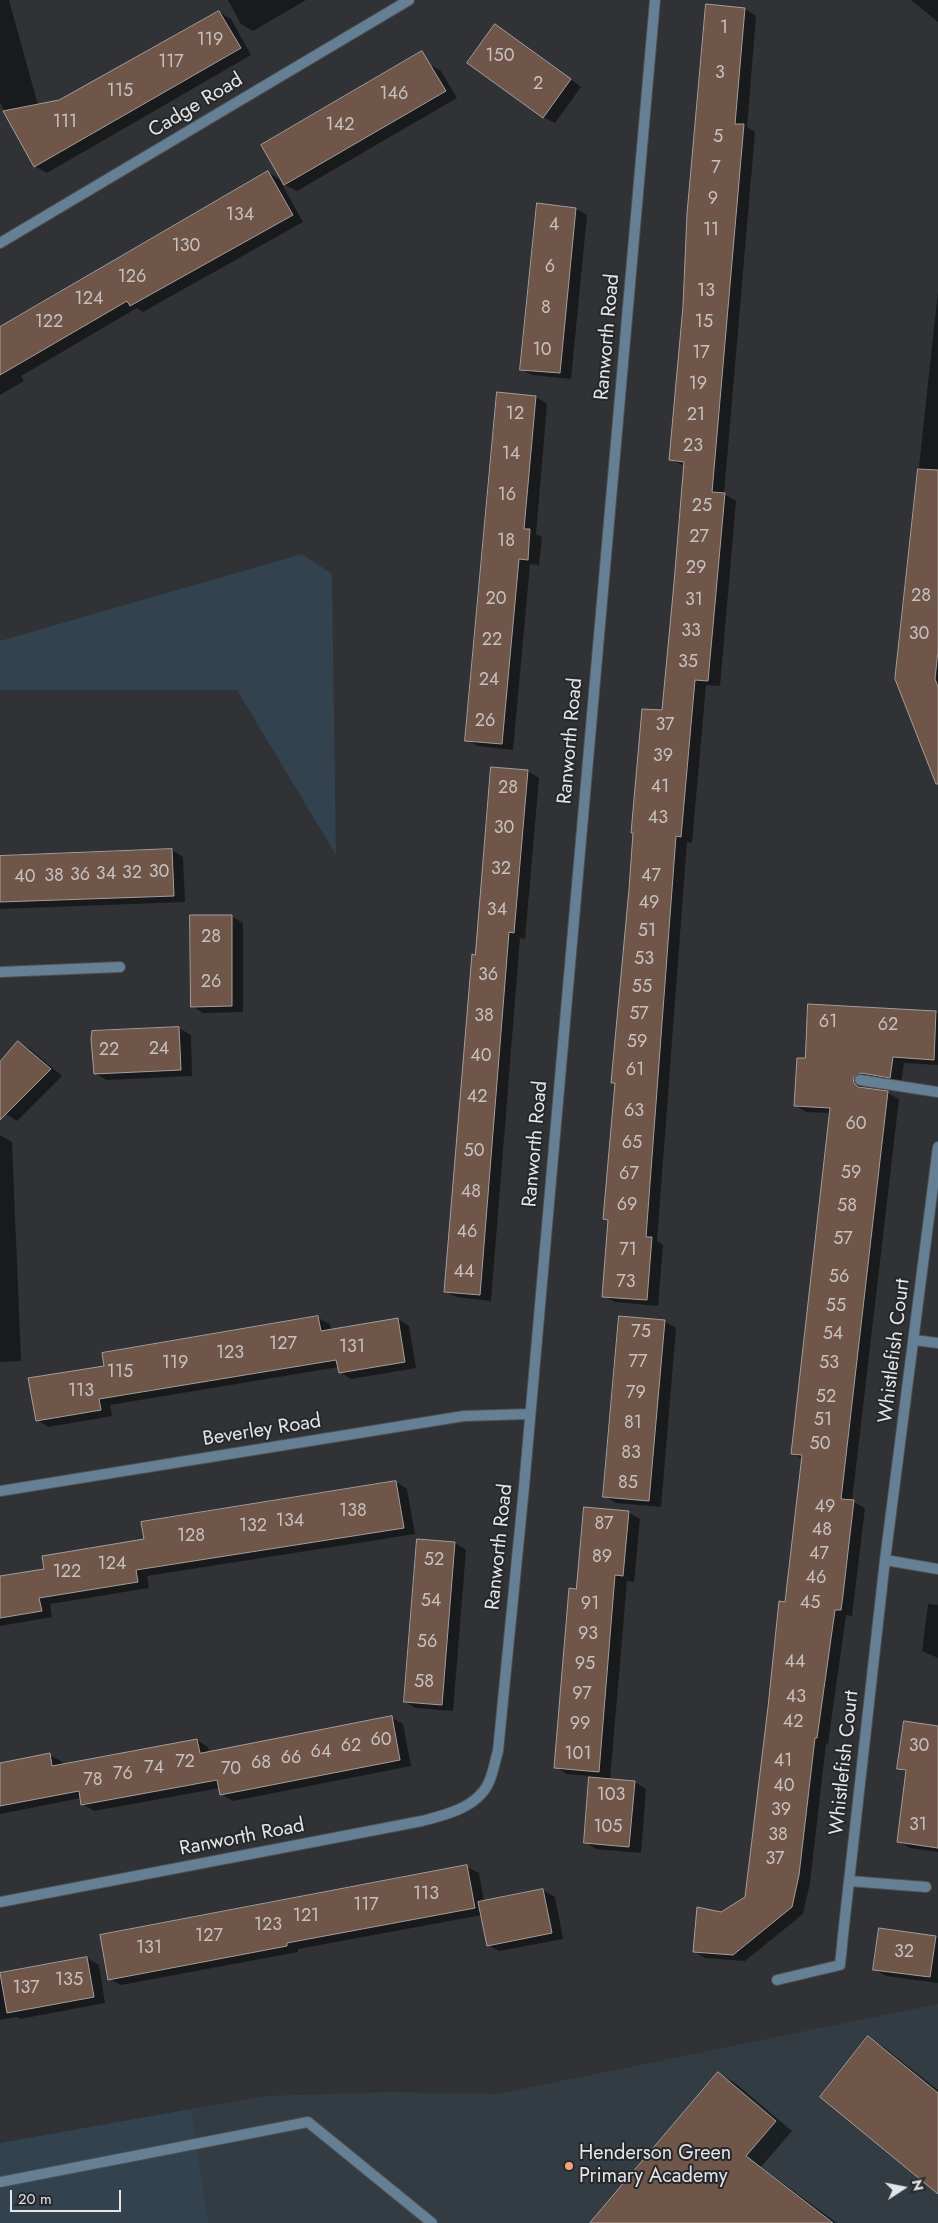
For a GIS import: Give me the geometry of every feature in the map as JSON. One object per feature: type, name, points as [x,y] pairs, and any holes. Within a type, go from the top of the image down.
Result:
[{"type":"street","name":"Cadge Road","points":[[0,243],[409,0]]},
{"type":"street","name":"Ranworth Road","points":[[0,1902],[422,1821],[448,1814],[470,1803],[488,1784],[498,1751],[530,1414],[655,0]]},
{"type":"street","points":[[0,972],[120,967]]},
{"type":"street","points":[[860,1080],[938,1092]]},
{"type":"street","name":"Whistlefish Court","points":[[777,1980],[840,1965],[885,1560],[938,1147]]},
{"type":"street","points":[[914,1340],[938,1343]]},
{"type":"street","name":"Beverley Road","points":[[0,1491],[464,1416],[530,1414]]},
{"type":"street","points":[[885,1560],[938,1569]]},
{"type":"street","points":[[849,1881],[926,1887]]},
{"type":"street","points":[[0,2182],[308,2122],[432,2223]]},
{"type":"shaded area","points":[[302,554],[332,574],[336,855],[237,690],[0,690],[0,641]]},
{"type":"shaded area","name":"Henderson Green Primary Academy","points":[[938,2004],[938,2223],[209,2223],[191,2109],[265,2096],[390,2092],[497,2094]]},
{"type":"shaded area","points":[[191,2109],[209,2223],[0,2223],[0,2143]]},
{"type":"building","points":[[706,4],[745,8],[735,124],[744,124],[712,492],[725,493],[708,681],[695,680],[681,837],[676,836],[646,1237],[652,1237],[647,1300],[602,1297],[608,1220],[603,1219],[615,1083],[611,1083],[629,889],[633,833],[631,833],[642,709],[662,710],[674,583],[684,462],[669,460],[683,306],[687,214]]},
{"type":"building","points":[[219,11],[241,48],[34,167],[3,111],[59,100]]},
{"type":"building","points":[[495,24],[571,79],[543,118],[467,63]]},
{"type":"building","points":[[422,51],[446,91],[284,185],[261,145]]},
{"type":"building","points":[[268,171],[293,215],[130,306],[127,301],[0,375],[0,327]]},
{"type":"building","points":[[537,203],[576,208],[560,373],[520,370]]},
{"type":"building","points":[[497,392],[536,396],[524,529],[530,529],[528,560],[519,559],[502,744],[465,741]]},
{"type":"building","points":[[918,469],[938,470],[938,651],[935,679],[938,687],[938,784],[936,784],[895,679]]},
{"type":"building","points":[[491,767],[528,770],[514,933],[509,932],[480,1295],[444,1292],[472,954],[475,955]]},
{"type":"building","points":[[172,849],[174,896],[0,902],[0,856]]},
{"type":"building","points":[[190,915],[232,915],[232,1006],[191,1007]]},
{"type":"building","points":[[808,1004],[936,1011],[934,1060],[893,1057],[890,1078],[861,1073],[853,1078],[854,1083],[858,1087],[888,1091],[841,1499],[854,1500],[843,1595],[841,1610],[835,1610],[817,1738],[815,1738],[799,1875],[792,1907],[733,1955],[693,1952],[697,1907],[721,1912],[745,1897],[779,1601],[785,1602],[802,1455],[791,1454],[830,1108],[794,1106],[797,1058],[805,1058]]},
{"type":"building","points":[[179,1027],[181,1070],[94,1074],[92,1031]]},
{"type":"building","points":[[18,1041],[51,1069],[0,1120],[0,1062]]},
{"type":"building","points":[[318,1316],[321,1331],[398,1318],[405,1362],[339,1373],[336,1360],[99,1399],[101,1410],[36,1421],[28,1378],[104,1366],[102,1353]]},
{"type":"building","points":[[619,1316],[665,1320],[649,1501],[603,1497]]},
{"type":"building","points":[[396,1481],[404,1528],[136,1570],[138,1582],[39,1598],[42,1611],[0,1618],[0,1576],[44,1569],[42,1556],[144,1539],[141,1522]]},
{"type":"building","points":[[584,1507],[629,1511],[623,1576],[615,1575],[599,1772],[554,1768],[569,1588],[576,1589]]},
{"type":"building","points":[[417,1539],[455,1542],[442,1705],[404,1702]]},
{"type":"building","points":[[392,1716],[400,1760],[220,1795],[217,1780],[81,1805],[79,1791],[0,1806],[0,1763],[50,1753],[52,1766],[197,1739],[200,1753]]},
{"type":"building","points":[[904,1721],[938,1726],[938,1848],[897,1842],[906,1770],[897,1769]]},
{"type":"building","points":[[589,1777],[635,1781],[629,1847],[584,1843]]},
{"type":"building","points":[[467,1865],[475,1908],[287,1943],[287,1946],[108,1980],[100,1935]]},
{"type":"building","points":[[543,1889],[552,1933],[487,1946],[478,1902]]},
{"type":"building","points":[[879,1928],[936,1936],[930,1977],[873,1970]]},
{"type":"building","points":[[87,1957],[94,1997],[7,2013],[0,1973]]},
{"type":"building","points":[[868,2036],[938,2093],[938,2194],[820,2097]]},
{"type":"building","points":[[718,2072],[776,2121],[746,2156],[833,2223],[590,2223]]},
{"type":"place","name":"Henderson Green Primary Academy","points":[[569,2166]]}]
